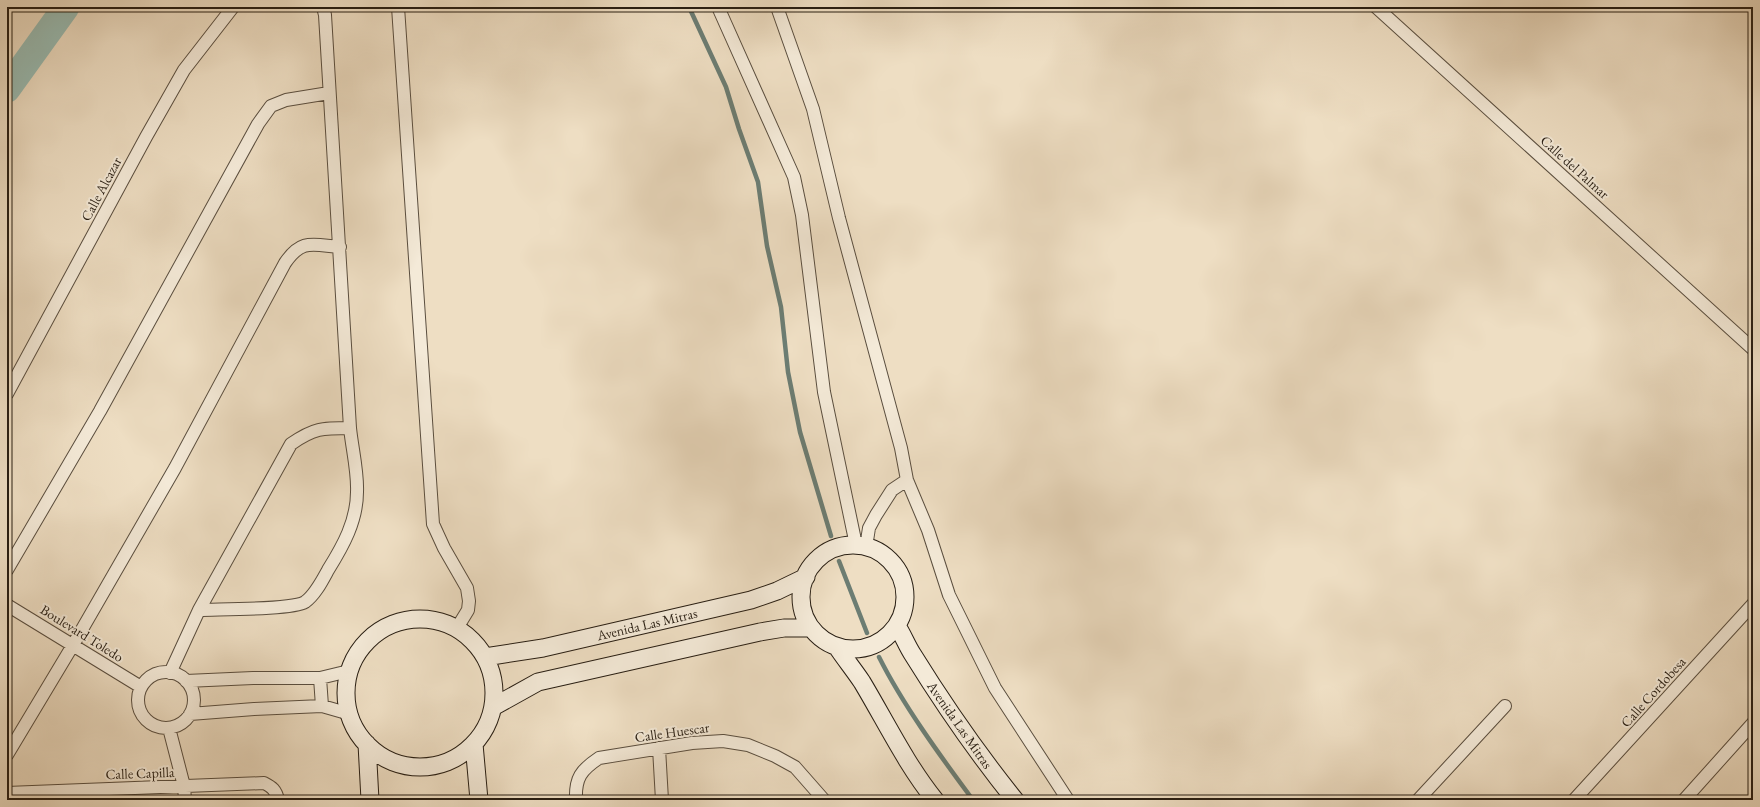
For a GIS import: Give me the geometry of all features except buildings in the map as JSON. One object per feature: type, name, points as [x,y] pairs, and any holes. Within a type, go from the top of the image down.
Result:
[{"type":"street","name":"Calle Alcazar","points":[[7,394],[146,137],[184,70],[233,7]]},
{"type":"street","points":[[199,610],[283,606],[304,602],[315,591],[344,542],[350,531],[355,510],[358,491],[350,428],[340,247],[325,15],[323,7]]},
{"type":"street","points":[[398,7],[433,524],[444,548],[467,588],[469,601],[468,610],[457,628]]},
{"type":"street","points":[[718,7],[794,177],[802,215],[824,392],[861,546]]},
{"type":"street","points":[[777,7],[813,109],[839,218],[901,448],[907,480],[928,530],[948,594],[994,688],[1068,800]]},
{"type":"street","name":"Calle del Palmar","points":[[1379,8],[1753,349]]},
{"type":"street","points":[[7,570],[100,411],[258,124],[271,106],[286,100],[329,93]]},
{"type":"street","points":[[7,755],[73,645],[175,468],[285,263],[298,248],[307,244],[340,247]]},
{"type":"street","points":[[170,673],[199,610],[291,444],[313,430],[350,428]]},
{"type":"street","points":[[861,546],[876,515],[892,490],[907,480]]},
{"type":"street","points":[[837,647],[859,649],[870,647],[881,642],[897,626],[902,615],[905,604],[903,582],[893,562],[876,550],[861,546],[841,547],[826,552],[818,559],[806,577],[801,598],[806,618],[811,628],[818,636],[837,647],[861,681],[893,738],[924,787],[935,800]]},
{"type":"street","name":"Avenida Las Mitras","points":[[485,656],[543,648],[751,600],[777,591],[806,577]]},
{"type":"street","name":"Calle Cordobesa","points":[[1574,800],[1753,604]]},
{"type":"street","name":"Boulevard Toledo","points":[[7,605],[141,687]]},
{"type":"street","points":[[432,619],[457,628],[468,636],[485,656],[493,681],[493,707],[486,727],[474,744],[451,760],[438,765],[425,767],[398,763],[385,758],[366,744],[360,736],[350,714],[346,686],[349,671],[354,659],[371,638],[393,624],[406,620],[432,619]]},
{"type":"street","name":"Avenida Las Mitras","points":[[897,626],[912,654],[937,692],[991,770],[1015,800]]},
{"type":"street","points":[[493,707],[538,682],[760,632],[784,628],[811,628]]},
{"type":"street","points":[[186,681],[253,678],[320,678],[349,671]]},
{"type":"street","points":[[161,673],[170,673],[186,681],[191,688],[194,697],[193,706],[190,714],[181,723],[169,728],[160,728],[145,719],[138,704],[138,695],[146,680],[161,673]]},
{"type":"street","points":[[320,678],[322,706]]},
{"type":"street","points":[[190,714],[322,706],[350,714]]},
{"type":"street","points":[[1418,800],[1505,706]]},
{"type":"street","points":[[1684,800],[1753,723]]},
{"type":"street","points":[[169,728],[184,786],[185,800]]},
{"type":"street","name":"Calle Huescar","points":[[576,800],[576,788],[581,774],[587,766],[599,758],[692,742],[722,741],[748,745],[775,756],[795,767],[824,800]]},
{"type":"street","points":[[366,744],[370,800]]},
{"type":"street","points":[[474,744],[479,800]]},
{"type":"street","points":[[659,748],[662,800]]},
{"type":"street","name":"Calle Capilla","points":[[7,793],[264,783],[272,787],[277,793],[278,800]]},
{"type":"waterway","points":[[7,89],[66,7]]},
{"type":"waterway","points":[[689,7],[726,87],[758,182],[767,246],[781,307],[788,372],[800,432],[831,536]]},
{"type":"waterway","points":[[839,561],[867,633]]},
{"type":"waterway","points":[[879,657],[899,694],[973,800]]}]
